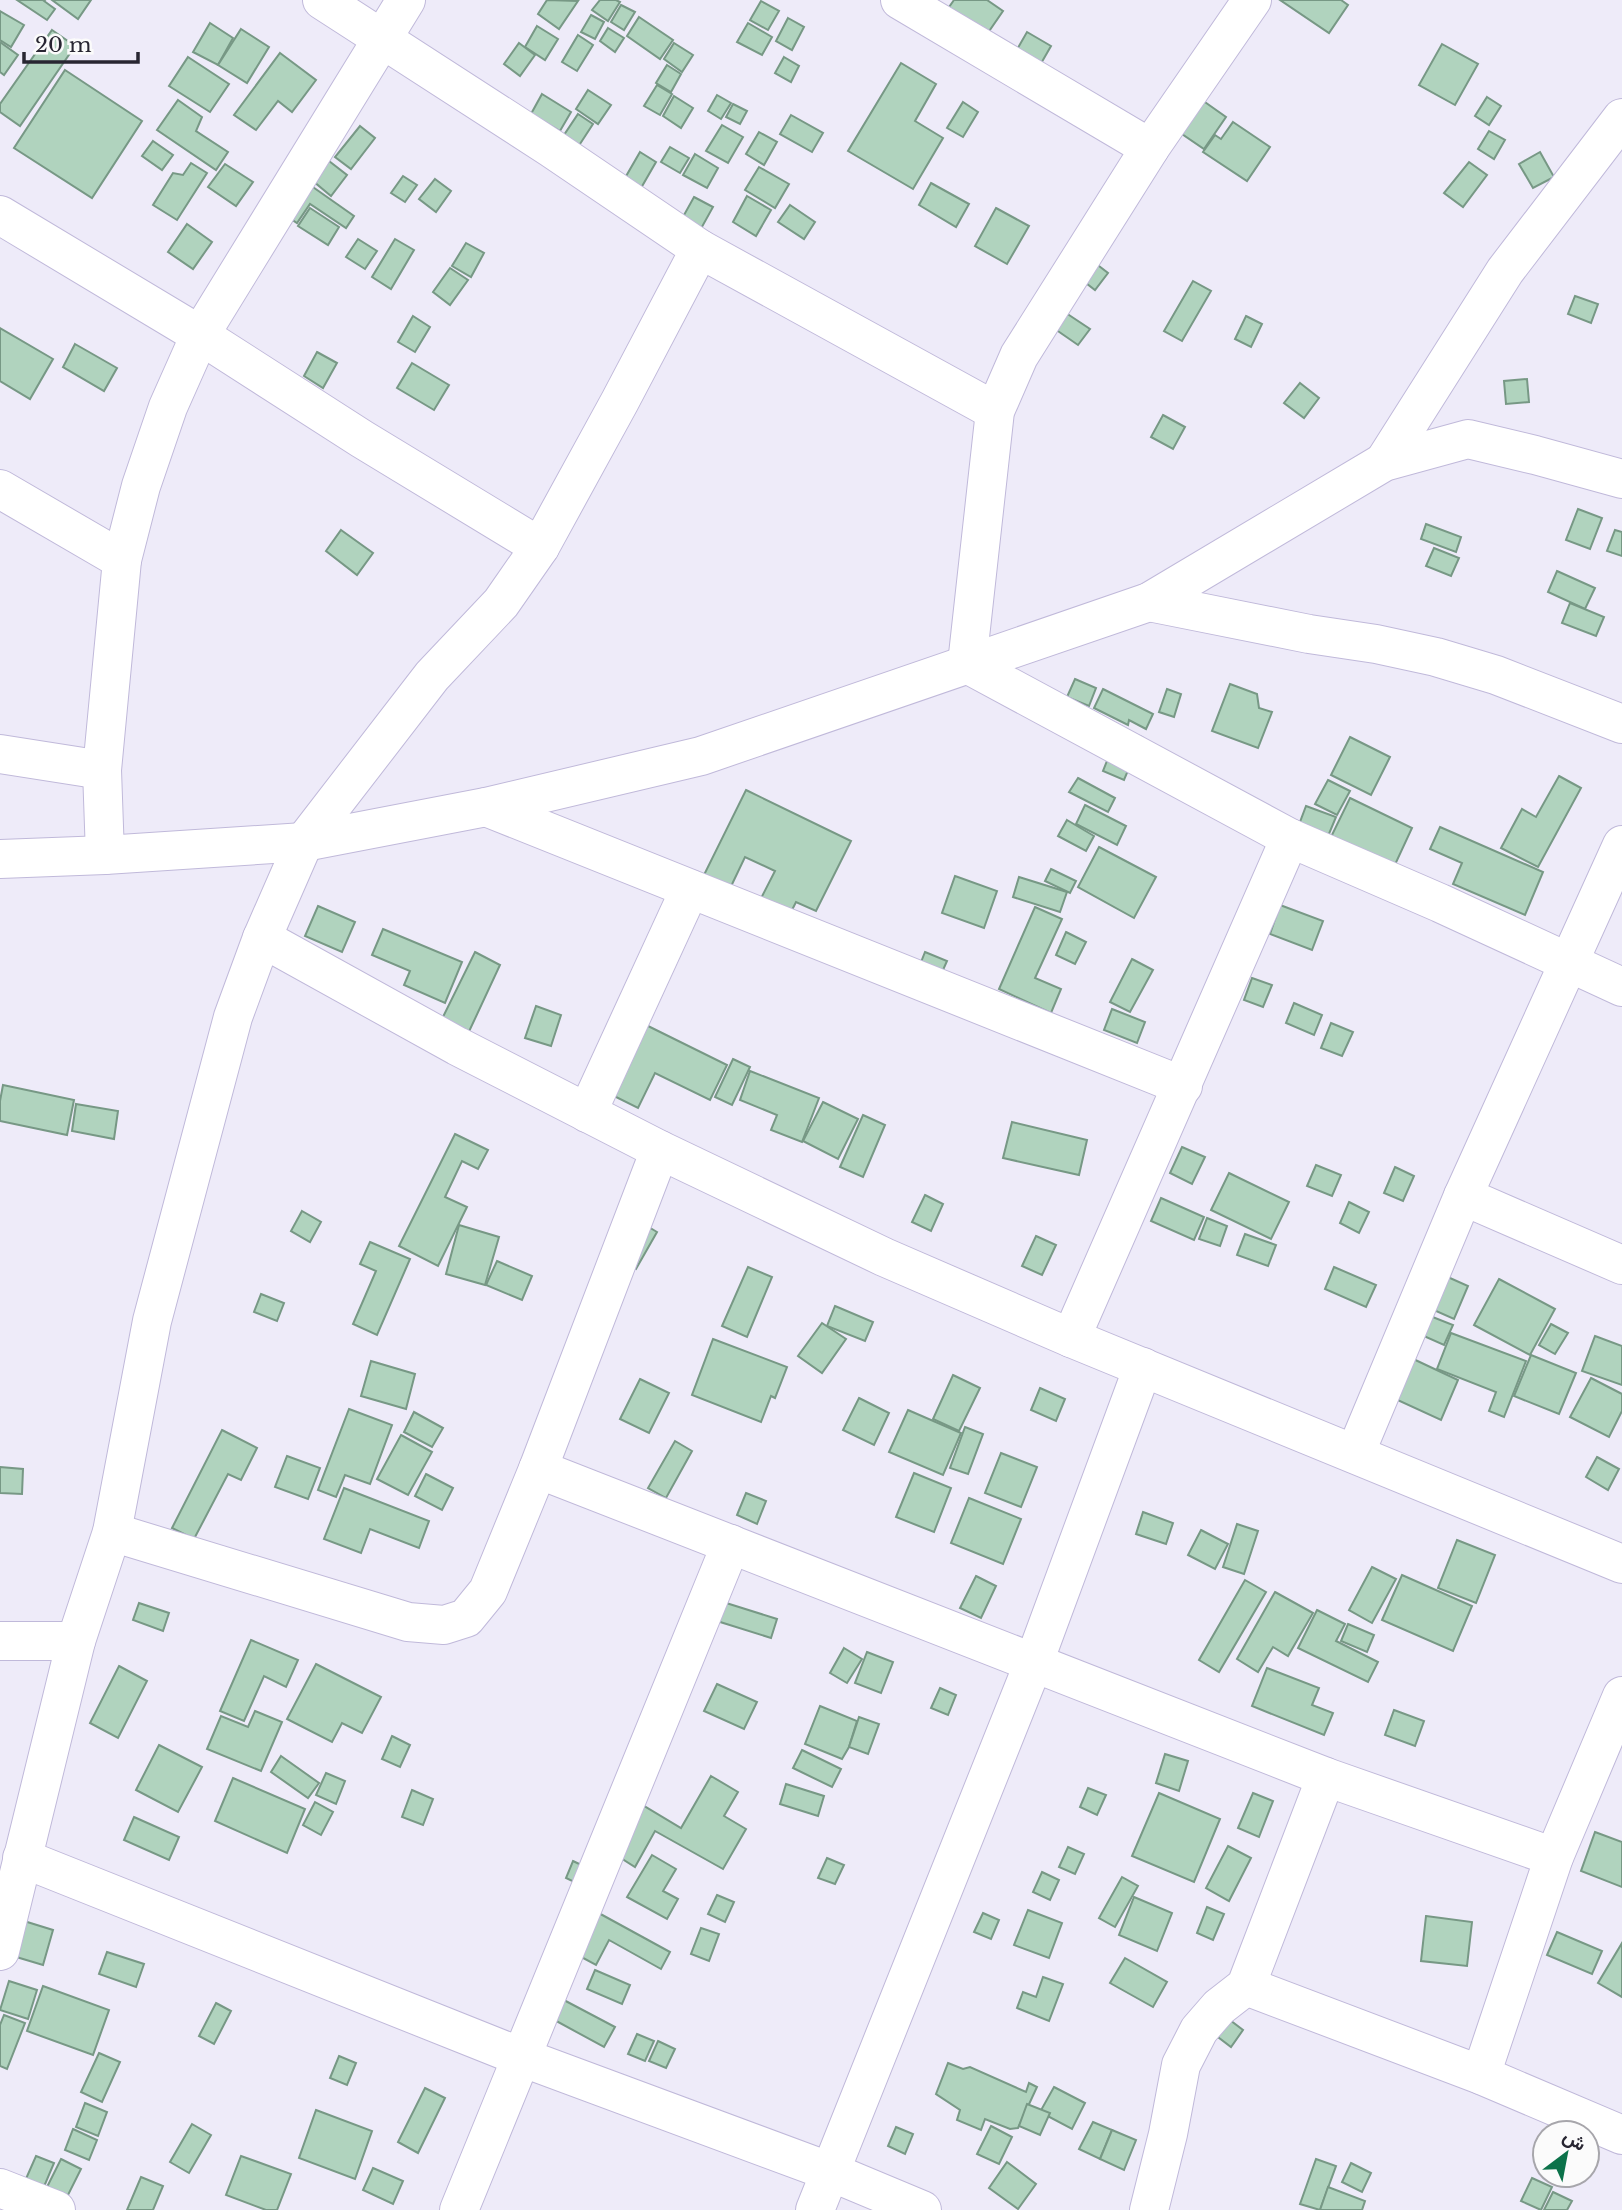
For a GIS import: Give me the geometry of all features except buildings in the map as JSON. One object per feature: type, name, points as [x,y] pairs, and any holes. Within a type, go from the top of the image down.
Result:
[{"type":"street","points":[[322,0],[551,148],[700,249],[995,411]]},
{"type":"street","points":[[106,855],[102,770],[122,560],[141,485],[168,407],[200,335],[406,0]]},
{"type":"street","points":[[900,0],[1150,148]]},
{"type":"street","points":[[967,664],[995,411],[1018,356],[1150,148],[1252,0]]},
{"type":"street","points":[[1384,462],[1505,271],[1622,118]]},
{"type":"street","points":[[0,215],[200,335],[374,446],[540,547]]},
{"type":"street","points":[[1,1942],[76,1642],[112,1532],[152,1321],[233,1017],[261,938],[304,842],[432,676],[501,603],[540,547],[700,249]]},
{"type":"street","points":[[0,859],[304,842],[486,807],[701,756],[1149,602],[1384,462],[1468,439],[1535,454],[1622,479]]},
{"type":"street","points":[[0,489],[122,560]]},
{"type":"street","points":[[1149,602],[1436,657],[1496,675],[1622,724]]},
{"type":"street","points":[[967,664],[1290,838],[1622,987]]},
{"type":"street","points":[[0,754],[102,770]]},
{"type":"street","points":[[486,807],[1183,1086]]},
{"type":"street","points":[[1071,1338],[1290,838]]},
{"type":"street","points":[[1355,1454],[1463,1196],[1622,845]]},
{"type":"street","points":[[587,1113],[691,889]]},
{"type":"street","points":[[261,938],[457,1046],[587,1113],[884,1257],[1071,1338],[1622,1564]]},
{"type":"street","points":[[112,1532],[408,1622],[444,1625],[466,1618],[488,1591],[538,1469],[660,1150]]},
{"type":"street","points":[[1463,1196],[1622,1265]]},
{"type":"street","points":[[815,2210],[1034,1662],[1143,1367]]},
{"type":"street","points":[[538,1469],[1326,1777],[1553,1857]]},
{"type":"street","points":[[459,2210],[731,1544]]},
{"type":"street","points":[[0,1641],[76,1642]]},
{"type":"street","points":[[1481,2075],[1553,1857],[1622,1696]]},
{"type":"street","points":[[1149,2210],[1168,2134],[1181,2065],[1199,2030],[1219,2007],[1246,1986],[1326,1777]]},
{"type":"street","points":[[22,1858],[521,2057],[831,2172],[922,2210]]},
{"type":"street","points":[[1246,1986],[1481,2075],[1622,2134]]},
{"type":"street","points":[[0,2188],[56,2210]]}]
